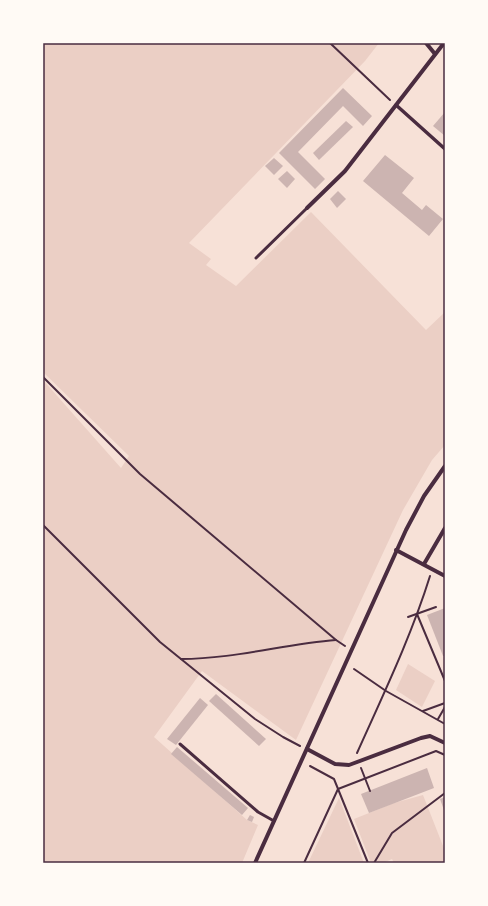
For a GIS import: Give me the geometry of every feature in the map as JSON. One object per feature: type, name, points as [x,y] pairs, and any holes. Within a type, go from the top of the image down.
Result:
[{"type":"street","points":[[426,43],[436,54]]},
{"type":"street","points":[[307,208],[344,171],[444,43]]},
{"type":"street","points":[[396,105],[445,149]]},
{"type":"street","points":[[255,863],[413,514],[445,466]]},
{"type":"street","points":[[424,564],[445,528]]},
{"type":"street","points":[[396,550],[445,576]]},
{"type":"street","points":[[307,749],[335,764],[349,765],[421,738],[430,736],[445,743]]},
{"type":"lane","points":[[256,258],[307,208]]},
{"type":"lane","points":[[180,744],[258,812],[274,821]]},
{"type":"path","points":[[330,43],[396,105]]},
{"type":"path","points":[[43,377],[140,474],[336,640],[351,651]]},
{"type":"path","points":[[43,525],[160,642],[255,719],[283,737],[307,749]]},
{"type":"path","points":[[370,791],[356,755],[386,691],[418,614],[430,575]]},
{"type":"path","points":[[408,617],[436,607]]},
{"type":"path","points":[[418,614],[445,681]]},
{"type":"path","points":[[181,659],[226,657],[308,642],[336,640]]},
{"type":"path","points":[[354,669],[386,691],[445,724]]},
{"type":"path","points":[[423,711],[445,702]]},
{"type":"path","points":[[438,720],[445,706]]},
{"type":"path","points":[[304,863],[338,789],[436,750],[445,755]]},
{"type":"path","points":[[310,766],[334,779],[368,863]]},
{"type":"path","points":[[374,863],[392,833],[445,793]]},
{"type":"shaded area","points":[[43,43],[379,43],[365,61],[189,243],[211,259],[206,265],[236,286],[311,212],[426,330],[445,312],[445,445],[432,460],[403,510],[296,740],[202,671],[154,737],[247,820],[258,825],[242,863],[43,863],[43,380],[121,468],[129,456],[43,372]]},
{"type":"shaded area","points":[[408,664],[435,681],[422,707],[396,690]]},
{"type":"shaded area","points":[[423,795],[445,851],[445,863],[394,863],[392,859],[383,863],[371,863],[354,819],[394,803]]},
{"type":"shaded area","points":[[339,798],[364,863],[308,863]]},
{"type":"building","points":[[343,88],[372,116],[363,126],[343,106],[298,152],[325,179],[315,189],[279,153]]},
{"type":"building","points":[[445,112],[445,136],[433,126]]},
{"type":"building","points":[[346,121],[353,127],[319,160],[313,153]]},
{"type":"building","points":[[385,155],[414,178],[402,193],[422,210],[426,205],[443,219],[429,236],[363,181]]},
{"type":"building","points":[[274,158],[283,166],[274,175],[265,166]]},
{"type":"building","points":[[287,171],[295,179],[287,188],[278,179]]},
{"type":"building","points":[[338,191],[346,199],[337,208],[330,199]]},
{"type":"building","points":[[445,608],[445,656],[443,656],[427,615]]},
{"type":"building","points":[[216,694],[266,739],[259,746],[209,701]]},
{"type":"building","points":[[200,698],[208,705],[176,745],[167,739]]},
{"type":"building","points":[[177,747],[248,808],[242,815],[171,754]]},
{"type":"building","points":[[427,768],[434,788],[369,813],[361,794]]},
{"type":"building","points":[[445,797],[445,813],[440,799]]},
{"type":"building","points":[[250,815],[254,817],[252,822],[247,820]]}]
